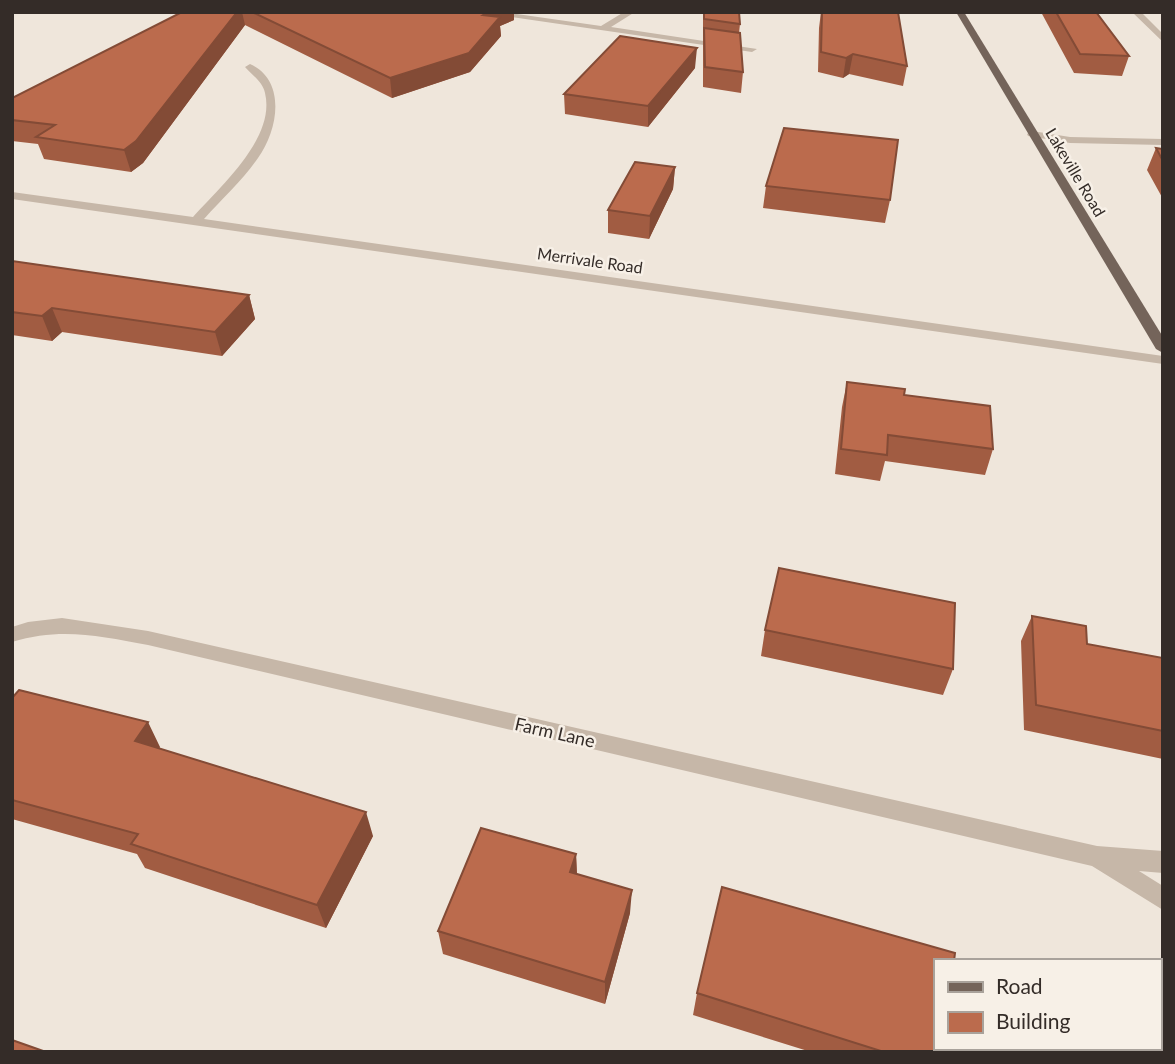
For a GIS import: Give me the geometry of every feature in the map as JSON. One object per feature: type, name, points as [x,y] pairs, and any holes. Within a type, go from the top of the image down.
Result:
[{"type":"main road","name":"Lakeville Road","points":[[960,12],[1163,348]]},
{"type":"street","points":[[482,12],[752,49]]},
{"type":"street","points":[[603,28],[631,12]]},
{"type":"street","points":[[1136,12],[1163,39]]},
{"type":"street","points":[[196,221],[254,156],[268,128],[271,94],[265,81],[250,66]]},
{"type":"street","points":[[1032,134],[1063,130],[1163,131]]},
{"type":"street","points":[[1032,134],[1070,140],[1163,142]]},
{"type":"street","name":"Merrivale Road","points":[[12,195],[1163,360]]},
{"type":"street","name":"Farm Lane","points":[[12,635],[22,631],[71,625],[148,638],[1097,857],[1163,862]]},
{"type":"street","name":"Farm Lane","points":[[1097,857],[1163,899]]},
{"type":"building","points":[[182,12],[237,12],[136,141],[124,150],[36,137],[55,125],[12,120],[12,98]]},
{"type":"building","points":[[252,12],[488,12],[483,15],[500,17],[469,53],[390,78]]},
{"type":"building","points":[[704,12],[739,12],[740,24],[704,19]]},
{"type":"building","points":[[822,12],[898,12],[907,66],[853,54],[846,58],[821,52]]},
{"type":"building","points":[[1056,12],[1096,12],[1129,56],[1080,54]]},
{"type":"building","points":[[704,28],[740,33],[743,72],[705,67]]},
{"type":"building","points":[[620,36],[697,48],[648,106],[564,94]]},
{"type":"building","points":[[784,128],[898,140],[890,200],[766,186]]},
{"type":"building","points":[[1156,148],[1163,149],[1163,161]]},
{"type":"building","points":[[635,162],[675,167],[650,216],[608,210]]},
{"type":"building","points":[[12,261],[249,295],[215,332],[52,308],[42,316],[12,312]]},
{"type":"building","points":[[847,382],[905,389],[904,395],[990,406],[993,449],[888,435],[887,455],[841,449]]},
{"type":"building","points":[[779,568],[955,603],[953,669],[765,630]]},
{"type":"building","points":[[1032,616],[1086,626],[1087,644],[1163,658],[1163,731],[1036,705]]},
{"type":"building","points":[[19,690],[148,722],[135,741],[366,812],[317,905],[131,844],[138,834],[12,800],[12,698]]},
{"type":"building","points":[[481,828],[576,854],[570,872],[632,890],[605,982],[438,931]]},
{"type":"building","points":[[722,887],[955,953],[954,959],[934,959],[934,1050],[949,1052],[884,1052],[697,993]]},
{"type":"building","points":[[12,1040],[46,1052],[12,1052]]},
{"type":"building","points":[[1163,1041],[1163,1052],[1057,1052],[1161,1050]]}]
